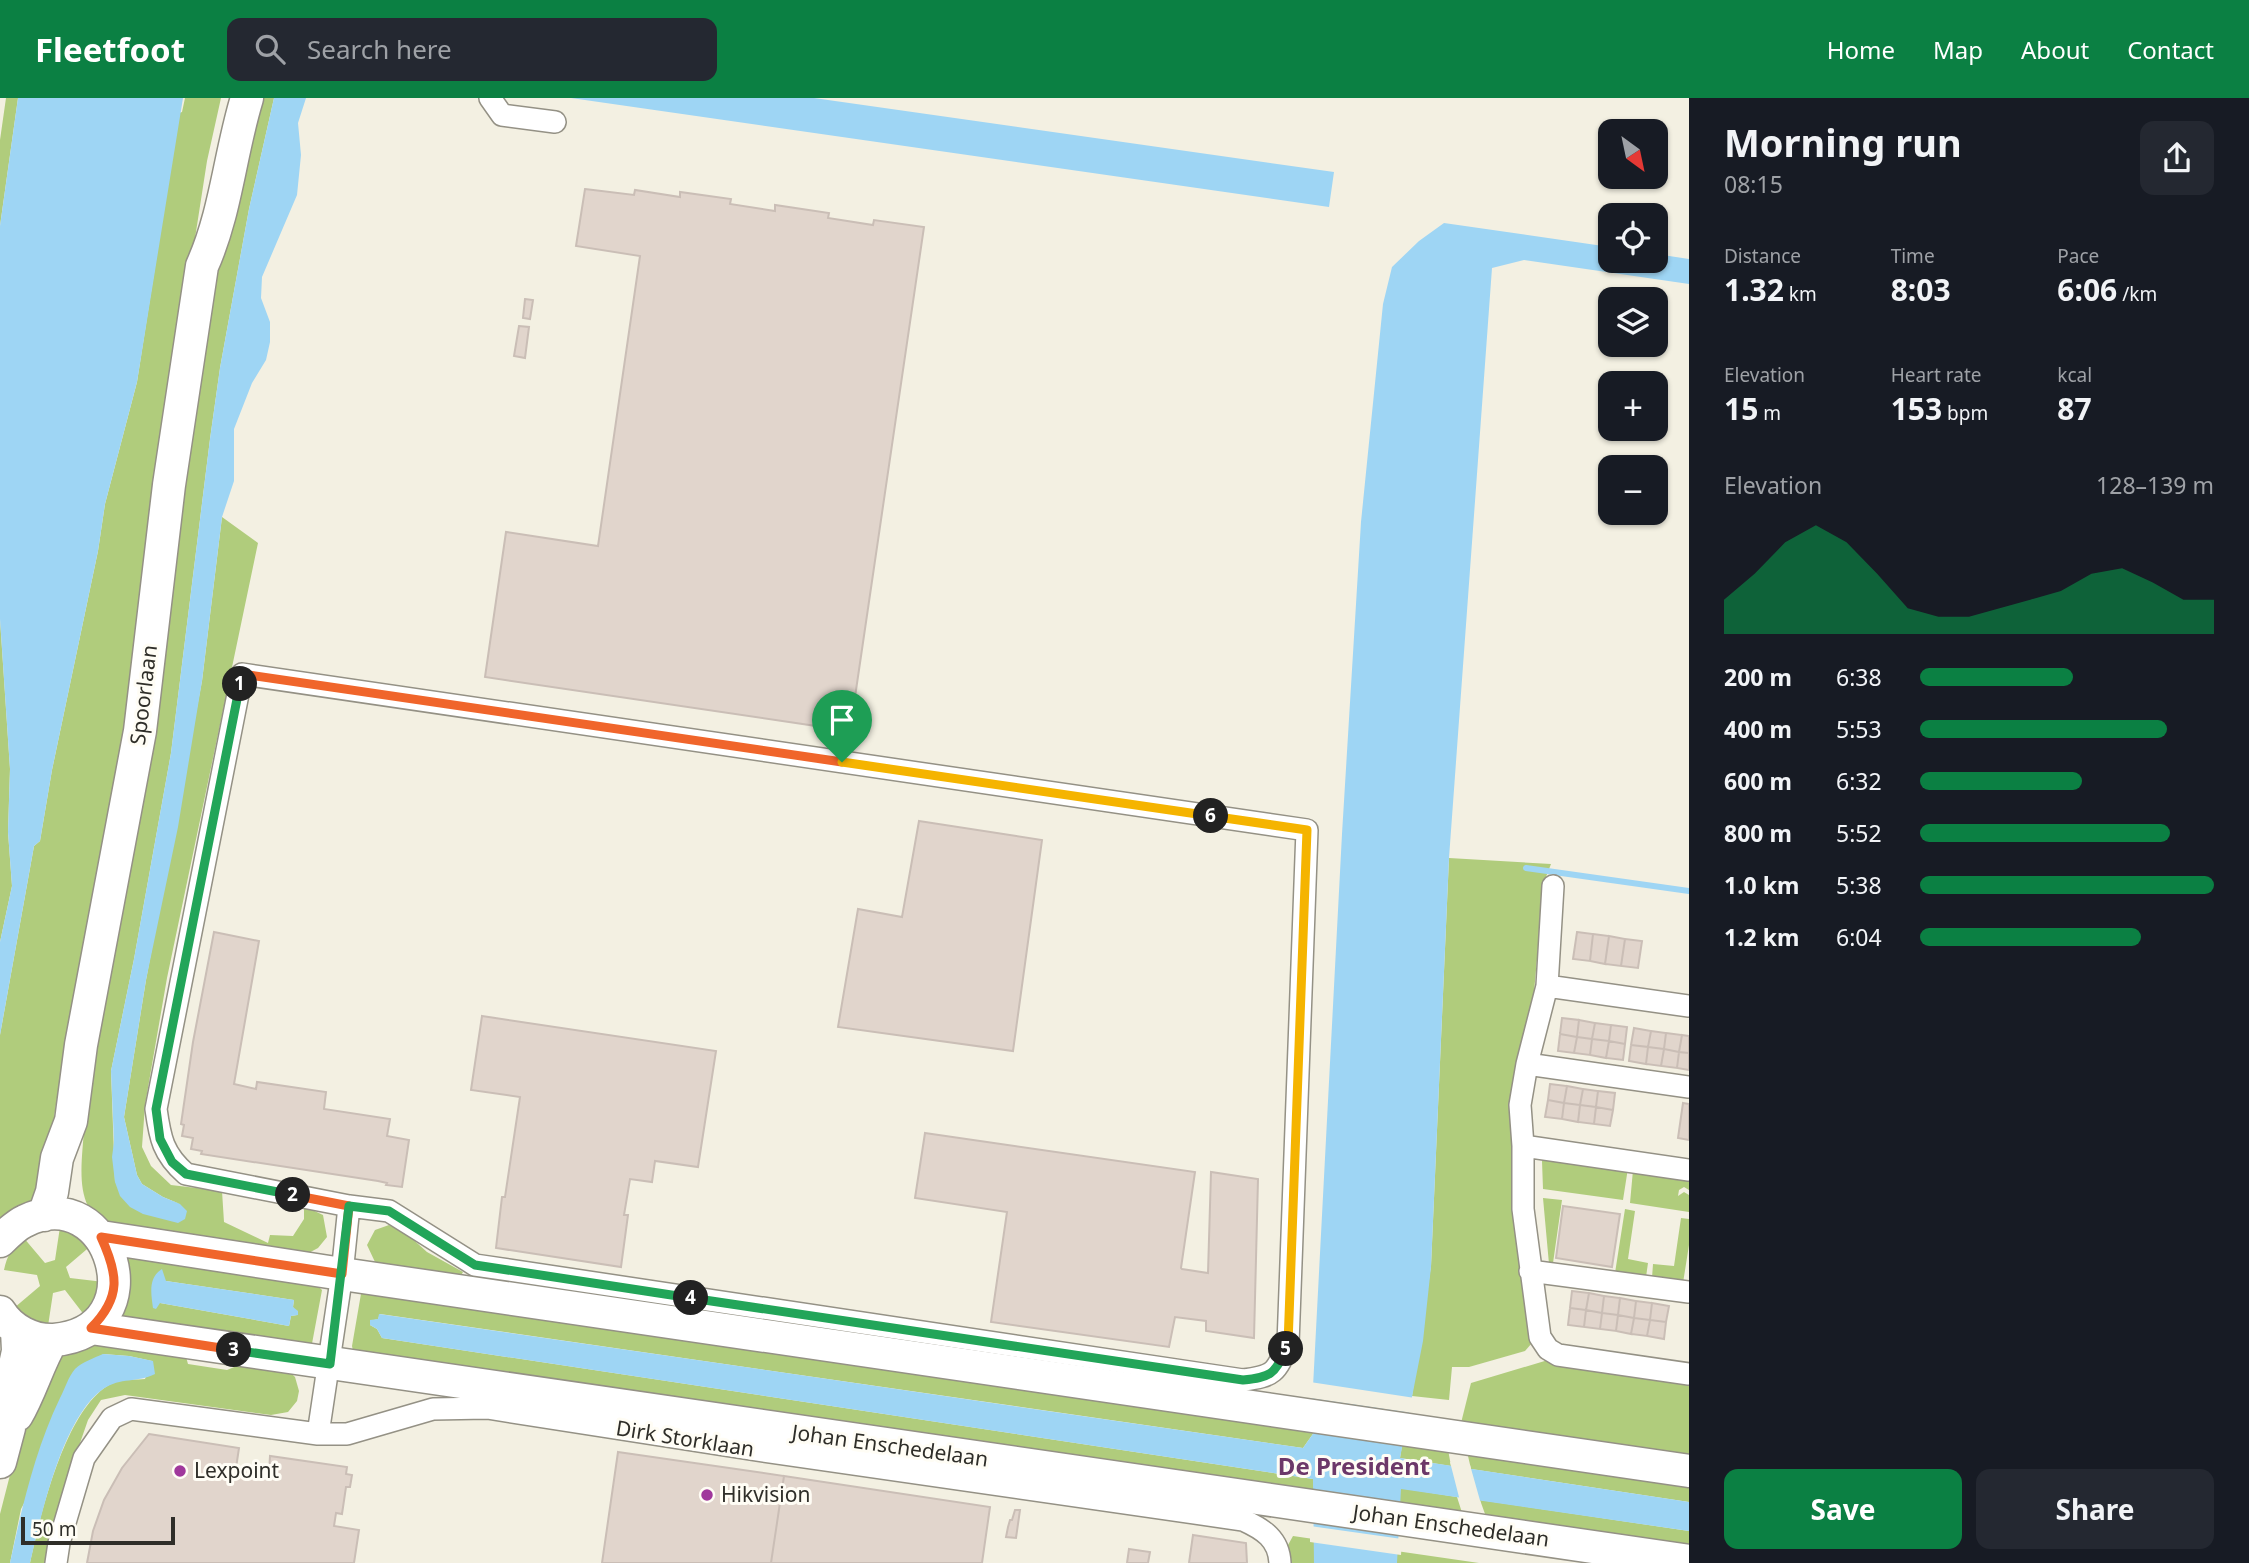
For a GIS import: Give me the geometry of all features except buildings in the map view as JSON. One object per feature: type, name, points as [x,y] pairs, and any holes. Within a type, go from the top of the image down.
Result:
[{"type":"street","name":"Spoorlaan","points":[[202,266],[198,241],[225,98]]},
{"type":"street","name":"Spoorlaan","points":[[44,1215],[52,1192],[57,1158],[71,1121],[83,1033],[140,731],[169,485],[202,266],[214,240],[247,98]]},
{"type":"street","points":[[490,98],[502,115],[555,122]]},
{"type":"street","points":[[242,674],[1307,830],[1288,1344],[1280,1364],[1265,1377],[1243,1380],[475,1265],[389,1211],[349,1206],[186,1174],[172,1162],[160,1139],[156,1109],[242,674]]},
{"type":"street","points":[[1553,886],[1547,986],[1527,1063],[1520,1105],[1523,1209],[1540,1337],[1548,1349],[1558,1355],[1689,1374]]},
{"type":"street","points":[[1547,986],[1689,1006]]},
{"type":"street","points":[[1527,1063],[1689,1087]]},
{"type":"street","name":"Spoorlaan","points":[[71,1121],[76,1160],[75,1194],[90,1228],[112,1260],[115,1285],[111,1301],[91,1328]]},
{"type":"street","points":[[1523,1146],[1689,1170]]},
{"type":"street","points":[[318,1434],[330,1364],[349,1206]]},
{"type":"street","points":[[0,1241],[22,1222],[44,1215],[62,1214],[90,1228],[342,1274],[1689,1471]]},
{"type":"street","points":[[1530,1271],[1689,1292]]},
{"type":"street","points":[[8,1321],[35,1338],[51,1340],[74,1336],[91,1328]]},
{"type":"street","points":[[0,1462],[9,1428],[10,1389],[18,1351],[8,1321]]},
{"type":"street","name":"Johan Enschedelaan","points":[[91,1328],[1689,1560]]},
{"type":"street","points":[[9,1428],[29,1395],[51,1340]]},
{"type":"street","name":"Dirk Storklaan","points":[[56,1563],[59,1543],[84,1458],[112,1418],[131,1409],[318,1434],[347,1434],[433,1409],[487,1408],[756,1450],[1243,1520],[1260,1527],[1270,1536],[1280,1553],[1280,1563]]},
{"type":"green space","points":[[6,98],[18,98],[0,226],[0,140]]},
{"type":"green space","points":[[185,98],[221,98],[207,161],[191,264],[133,690],[96,902],[70,1013],[53,1124],[37,1198],[0,1223],[0,1035],[34,846],[40,841],[105,504],[137,382],[179,113],[182,112]]},
{"type":"green space","points":[[252,98],[274,98],[249,209],[220,368],[171,753],[111,1071],[115,1182],[180,1204],[142,1184],[137,1175],[124,1117],[146,980],[202,681],[222,517],[258,543],[167,978],[145,1105],[142,1147],[151,1166],[171,1185],[222,1191],[224,1222],[268,1243],[270,1235],[293,1236],[304,1219],[304,1206],[323,1215],[327,1237],[318,1248],[303,1256],[110,1231],[88,1206],[82,1178],[84,1128],[173,554],[215,262]]},
{"type":"green space","points":[[0,619],[10,769],[8,832],[12,886],[0,942]]},
{"type":"green space","points":[[1449,858],[1551,864],[1544,882],[1534,992],[1516,1074],[1514,1224],[1532,1343],[1525,1351],[1469,1367],[1452,1367],[1449,1400],[1412,1396],[1431,1266]]},
{"type":"green space","points":[[1548,1156],[1628,1168],[1623,1200],[1543,1189],[1542,1161]]},
{"type":"green space","points":[[1633,1170],[1659,1174],[1668,1179],[1669,1175],[1689,1179],[1689,1190],[1684,1187],[1679,1190],[1678,1196],[1684,1192],[1689,1195],[1689,1212],[1630,1203]]},
{"type":"green space","points":[[1543,1198],[1562,1200],[1553,1263],[1549,1264]]},
{"type":"green space","points":[[1625,1209],[1635,1211],[1628,1259],[1648,1263],[1646,1277],[1615,1273]]},
{"type":"green space","points":[[1681,1218],[1689,1219],[1689,1245],[1683,1283],[1652,1278],[1653,1264],[1674,1266]]},
{"type":"green space","points":[[389,1225],[407,1234],[427,1252],[463,1272],[456,1285],[425,1273],[424,1269],[375,1262],[367,1245],[375,1230]]},
{"type":"green space","points":[[60,1227],[93,1244],[66,1267],[70,1278],[104,1282],[100,1297],[85,1316],[65,1290],[53,1293],[48,1326],[24,1317],[14,1308],[40,1286],[37,1275],[4,1270],[10,1252],[23,1237],[45,1263],[55,1260]]},
{"type":"green space","points":[[121,1248],[312,1280],[322,1290],[311,1349],[112,1323],[128,1287]],"holes":[[[166,1281],[294,1300],[293,1307],[297,1315],[291,1316],[289,1326],[160,1303]]]},
{"type":"green space","points":[[362,1288],[1315,1431],[1303,1448],[380,1314],[378,1319],[370,1321],[370,1325],[377,1329],[382,1338],[1313,1479],[1315,1498],[353,1351]]},
{"type":"green space","points":[[86,1341],[186,1357],[188,1364],[227,1370],[249,1361],[284,1366],[295,1377],[299,1391],[297,1401],[288,1412],[271,1415],[125,1395],[101,1400],[88,1420],[80,1443],[51,1563],[30,1563],[49,1489],[70,1433],[84,1410],[100,1392],[118,1381],[145,1379],[152,1361],[103,1354],[21,1509],[10,1563],[0,1563],[0,1514],[21,1432],[55,1357]]},
{"type":"green space","points":[[1548,1360],[1689,1381],[1689,1463],[1459,1431],[1471,1383]]},
{"type":"green space","points":[[1403,1439],[1447,1444],[1451,1466],[1400,1458]]},
{"type":"green space","points":[[1465,1443],[1689,1477],[1689,1502],[1471,1469]]},
{"type":"green space","points":[[1400,1488],[1457,1497],[1465,1522],[1399,1510]]},
{"type":"green space","points":[[1480,1500],[1689,1531],[1689,1555],[1489,1525]]},
{"type":"green space","points":[[1293,1536],[1479,1563],[1288,1563],[1288,1545]]},
{"type":"water","points":[[18,98],[183,98],[137,382],[105,504],[40,841],[34,846],[0,1035],[0,942],[12,886],[8,832],[10,769],[0,619],[0,226]]},
{"type":"water","points":[[274,98],[306,98],[298,123],[301,155],[297,195],[262,277],[261,298],[270,322],[270,342],[266,360],[252,383],[234,429],[234,481],[222,517],[202,681],[178,827],[146,980],[124,1117],[137,1175],[142,1184],[180,1204],[187,1211],[185,1219],[178,1223],[143,1214],[130,1207],[120,1196],[112,1157],[114,1142],[111,1071],[171,753],[220,368],[249,209]]},
{"type":"water","points":[[571,98],[814,98],[1334,172],[1329,207]]},
{"type":"water","points":[[1444,223],[1598,245],[1598,271],[1524,260],[1492,268],[1449,858],[1431,1267],[1423,1341],[1400,1458],[1689,1502],[1689,1531],[1401,1489],[1397,1563],[1314,1563],[1313,1479],[382,1338],[377,1329],[370,1325],[370,1320],[378,1319],[379,1314],[1303,1448],[1315,1431],[1312,1406],[1361,522],[1383,304],[1392,267],[1419,241]]},
{"type":"water","points":[[1668,256],[1689,259],[1689,284],[1613,273],[1668,273]]},
{"type":"water","points":[[162,1269],[166,1281],[294,1300],[293,1307],[298,1311],[298,1315],[291,1316],[289,1326],[160,1303],[156,1309],[153,1308],[152,1281]]},
{"type":"water","points":[[103,1354],[153,1361],[155,1374],[110,1385],[89,1403],[76,1422],[55,1469],[30,1563],[10,1563],[30,1479],[43,1438],[68,1379],[75,1369]]},
{"type":"pier","points":[[1310,1382],[1415,1398],[1412,1413],[1309,1398]]},
{"type":"pier","points":[[1450,1462],[1470,1465],[1481,1504],[1460,1501]]},
{"type":"pier","points":[[1310,1526],[1402,1539],[1401,1555],[1310,1542]]},
{"type":"waterway","points":[[1526,868],[1689,891]]},
{"type":"place","name":"Lexpoint","points":[[180,1471]]},
{"type":"place","name":"Hikvision","points":[[707,1495]]},
{"type":"district","name":"De President","points":[[1354,1467]]},
{"type":"route","points":[[842,762],[242,674],[156,1109],[160,1139],[172,1162],[186,1174],[349,1206],[342,1274],[101,1237],[112,1260],[115,1285],[111,1301],[91,1328],[330,1364],[342,1274],[349,1206],[389,1211],[475,1265],[1243,1380],[1265,1377],[1280,1364],[1288,1344],[1307,830],[842,762]]}]
